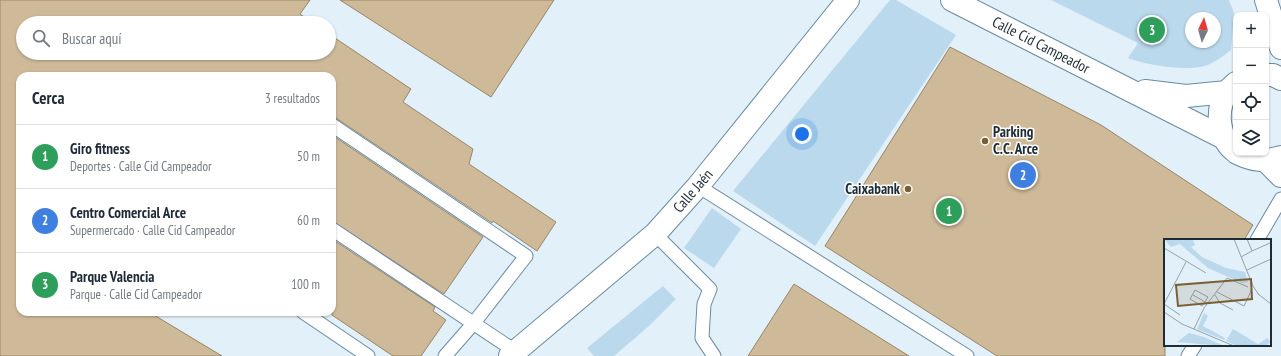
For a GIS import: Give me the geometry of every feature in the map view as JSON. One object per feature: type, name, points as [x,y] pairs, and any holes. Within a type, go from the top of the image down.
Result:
[{"type":"street","name":"Calle Jaén","points":[[512,353],[655,234],[698,186],[848,0]]},
{"type":"street","name":"Calle Cid Campeador","points":[[952,0],[1130,89],[1232,148],[1249,160],[1276,165]]},
{"type":"street","points":[[1260,12],[1262,0]]},
{"type":"street","points":[[1266,0],[1281,48]]},
{"type":"street","points":[[1269,75],[1273,75],[1281,79]]},
{"type":"street","points":[[1130,89],[1186,96],[1231,87]]},
{"type":"street","points":[[1231,87],[1219,114],[1232,148]]},
{"type":"lane","points":[[336,128],[526,256],[474,324],[445,356]]},
{"type":"lane","points":[[698,186],[967,356]]},
{"type":"lane","points":[[1258,239],[1281,199]]},
{"type":"lane","points":[[336,232],[474,324],[512,353]]},
{"type":"lane","points":[[655,234],[710,289],[704,304],[702,338],[714,356]]},
{"type":"lane","points":[[309,316],[368,356]]},
{"type":"lane","points":[[1188,356],[1194,346]]},
{"type":"shaded area","points":[[890,0],[896,0],[956,35],[815,246],[733,191]]},
{"type":"shaded area","points":[[1051,0],[1229,0],[1234,12],[1231,50],[1218,60],[1202,67],[1181,68],[1146,63],[1128,58],[1138,43]]},
{"type":"shaded area","points":[[712,208],[741,229],[714,268],[684,248]]},
{"type":"shaded area","points":[[663,286],[676,299],[649,326],[614,356],[594,356],[587,348]]},
{"type":"building","points":[[0,0],[310,0],[300,14],[303,16],[16,16],[16,60],[336,60],[336,39],[411,89],[403,102],[473,149],[469,164],[556,222],[537,251],[493,221],[492,223],[336,118],[336,72],[16,72],[16,316],[156,316],[222,356],[0,356]]},
{"type":"building","points":[[340,0],[554,0],[491,97]]},
{"type":"building","points":[[950,47],[1101,125],[1253,225],[1245,239],[1164,239],[1165,356],[997,356],[825,246]]},
{"type":"building","points":[[336,138],[483,237],[444,294],[336,224]]},
{"type":"building","points":[[336,242],[435,307],[433,311],[446,320],[421,356],[393,356],[333,316],[336,316]]},
{"type":"building","points":[[794,284],[909,356],[748,356]]},
{"type":"place","name":"Parque Valencia","points":[[1152,30]]},
{"type":"place","name":"Parking C.C. Arce","points":[[985,141]]},
{"type":"place","name":"Centro Comercial Arce","points":[[1023,175]]},
{"type":"place","name":"Caixabank","points":[[908,189]]},
{"type":"place","name":"Giro fitness","points":[[949,211]]}]
